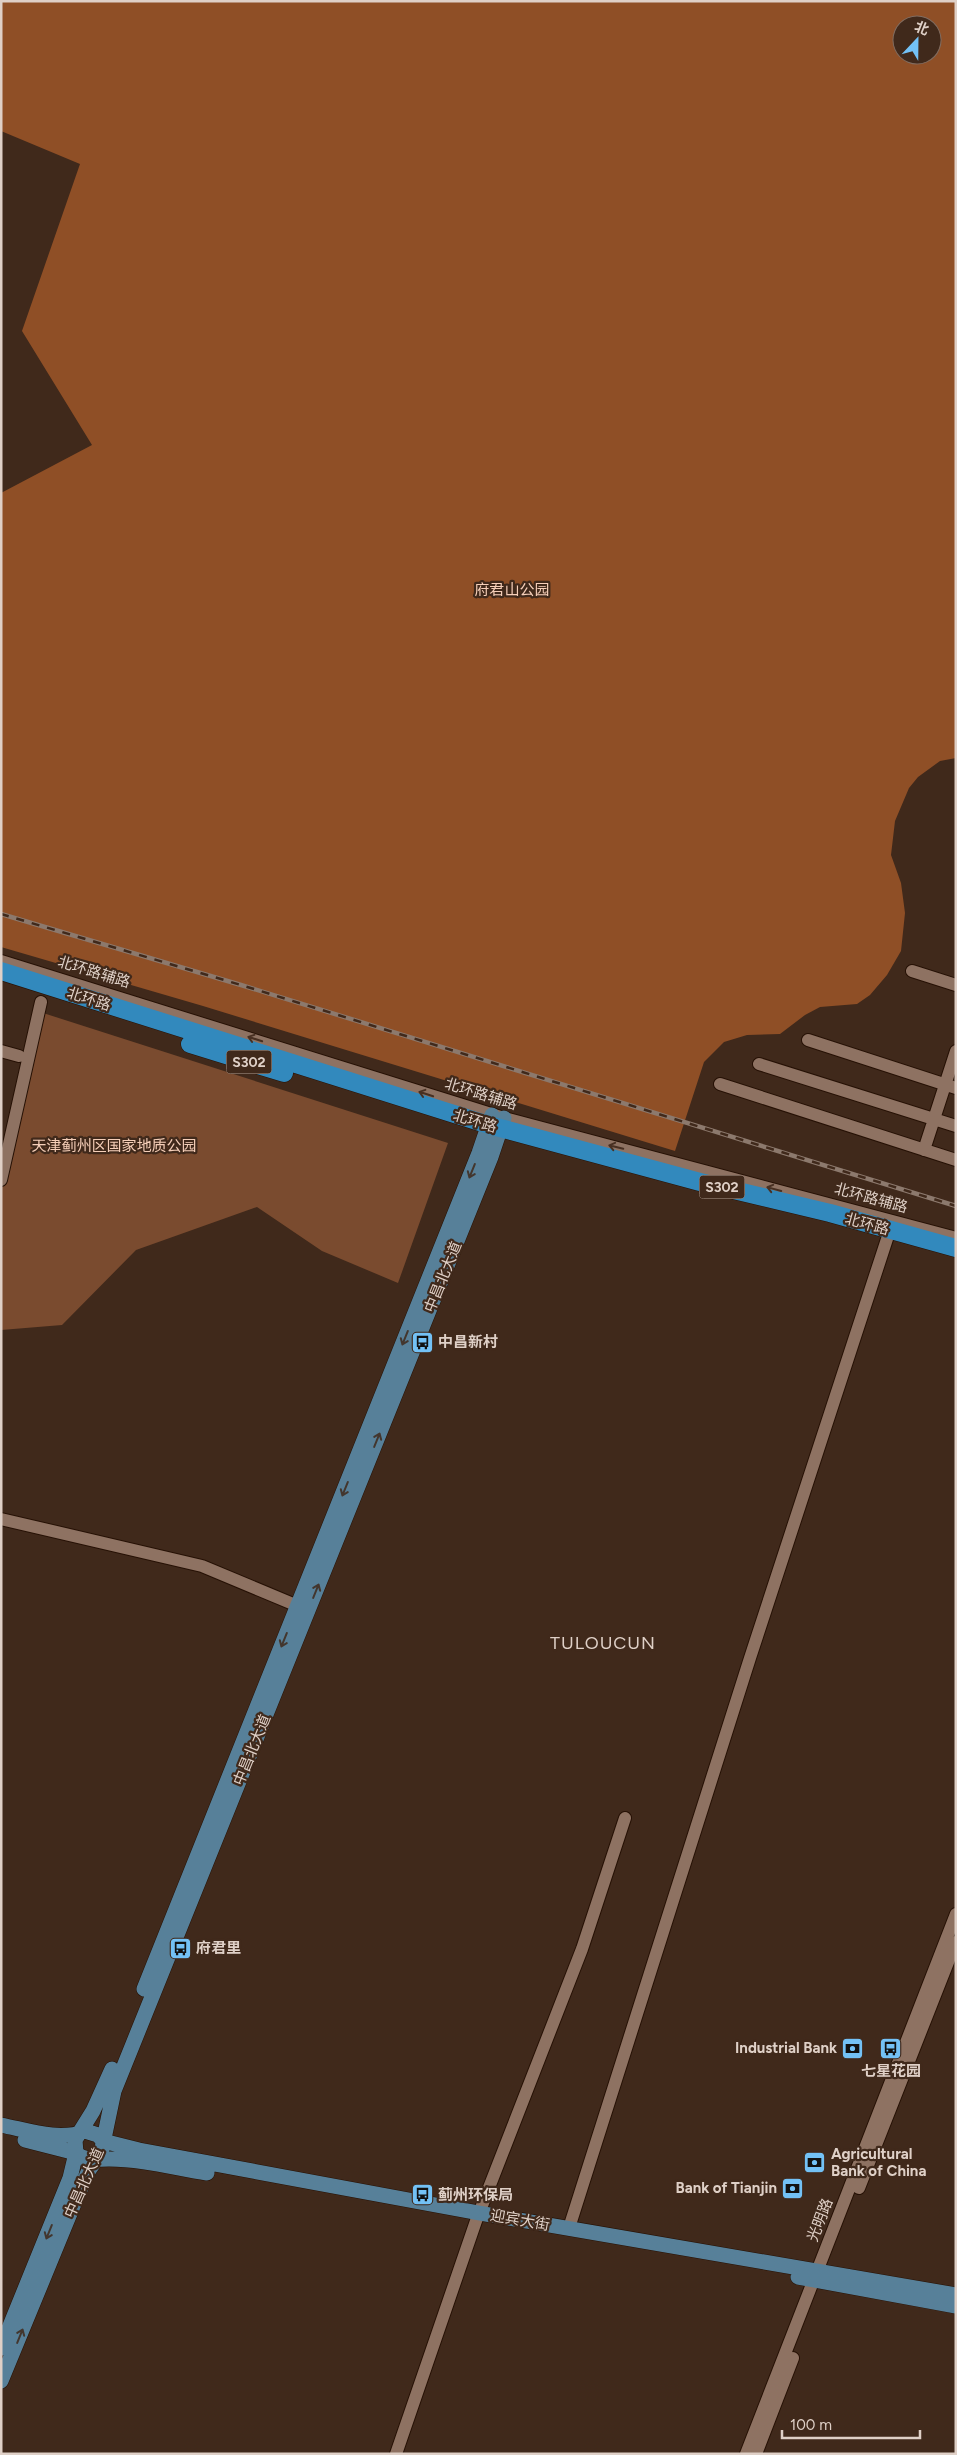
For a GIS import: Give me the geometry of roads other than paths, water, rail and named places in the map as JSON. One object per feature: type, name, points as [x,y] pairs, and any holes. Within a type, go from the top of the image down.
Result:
[{"type":"highway","name":"北环路","points":[[2,971],[494,1127],[956,1259]]},
{"type":"highway","name":"北环路","points":[[494,1127],[700,1182],[830,1213],[956,1248]]},
{"type":"main road","name":"中昌北大道","points":[[1,2381],[76,2199],[96,2159],[101,2153],[114,2091],[494,1127]]},
{"type":"main road","name":"中昌北大道","points":[[1,2348],[70,2178],[76,2153],[74,2146],[78,2134],[93,2111],[106,2083],[303,1609]]},
{"type":"main road","name":"迎宾大街","points":[[1,2125],[55,2135],[78,2134],[85,2131],[92,2132],[103,2141],[139,2150],[478,2217],[569,2228],[820,2275],[956,2306]]},
{"type":"main road","name":"迎宾大街","points":[[1,2135],[76,2153],[82,2158],[140,2161],[820,2275],[956,2295]]},
{"type":"street","points":[[912,971],[956,985]]},
{"type":"street","points":[[1,1180],[41,1002]]},
{"type":"street","points":[[808,1040],[950,1086]]},
{"type":"street","points":[[1,1051],[19,1056]]},
{"type":"street","points":[[924,1150],[934,1119],[950,1086],[956,1051]]},
{"type":"street","points":[[759,1064],[956,1126]]},
{"type":"street","points":[[720,1084],[956,1160]]},
{"type":"street","name":"北环路辅路","points":[[494,1127],[956,1238]]},
{"type":"street","points":[[569,2228],[750,1658],[887,1239]]},
{"type":"street","points":[[1,1518],[202,1566],[303,1609]]},
{"type":"street","points":[[396,2454],[478,2217],[582,1949],[625,1818]]},
{"type":"street","name":"光明路","points":[[756,2454],[820,2275],[956,1914]]},
{"type":"street","name":"光明路","points":[[746,2454],[956,1942]]},
{"type":"railway","points":[[1,914],[241,985],[956,1206]]},
{"type":"place","name":"中昌新村","points":[[422,1342]]},
{"type":"place","name":"府君里","points":[[180,1948]]},
{"type":"place","name":"Industrial Bank","points":[[853,2048]]},
{"type":"place","name":"七星花园","points":[[891,2048]]},
{"type":"place","name":"Agricultural Bank of China","points":[[815,2163]]},
{"type":"place","name":"Bank of Tianjin","points":[[793,2188]]},
{"type":"place","name":"蓟州环保局","points":[[422,2195]]},
{"type":"district","name":"TULOUCUN","points":[[603,1643]]},
{"type":"park label","name":"府君山公园","points":[[512,590]]},
{"type":"park label","name":"天津蓟州区国家地质公园","points":[[114,1146]]}]
